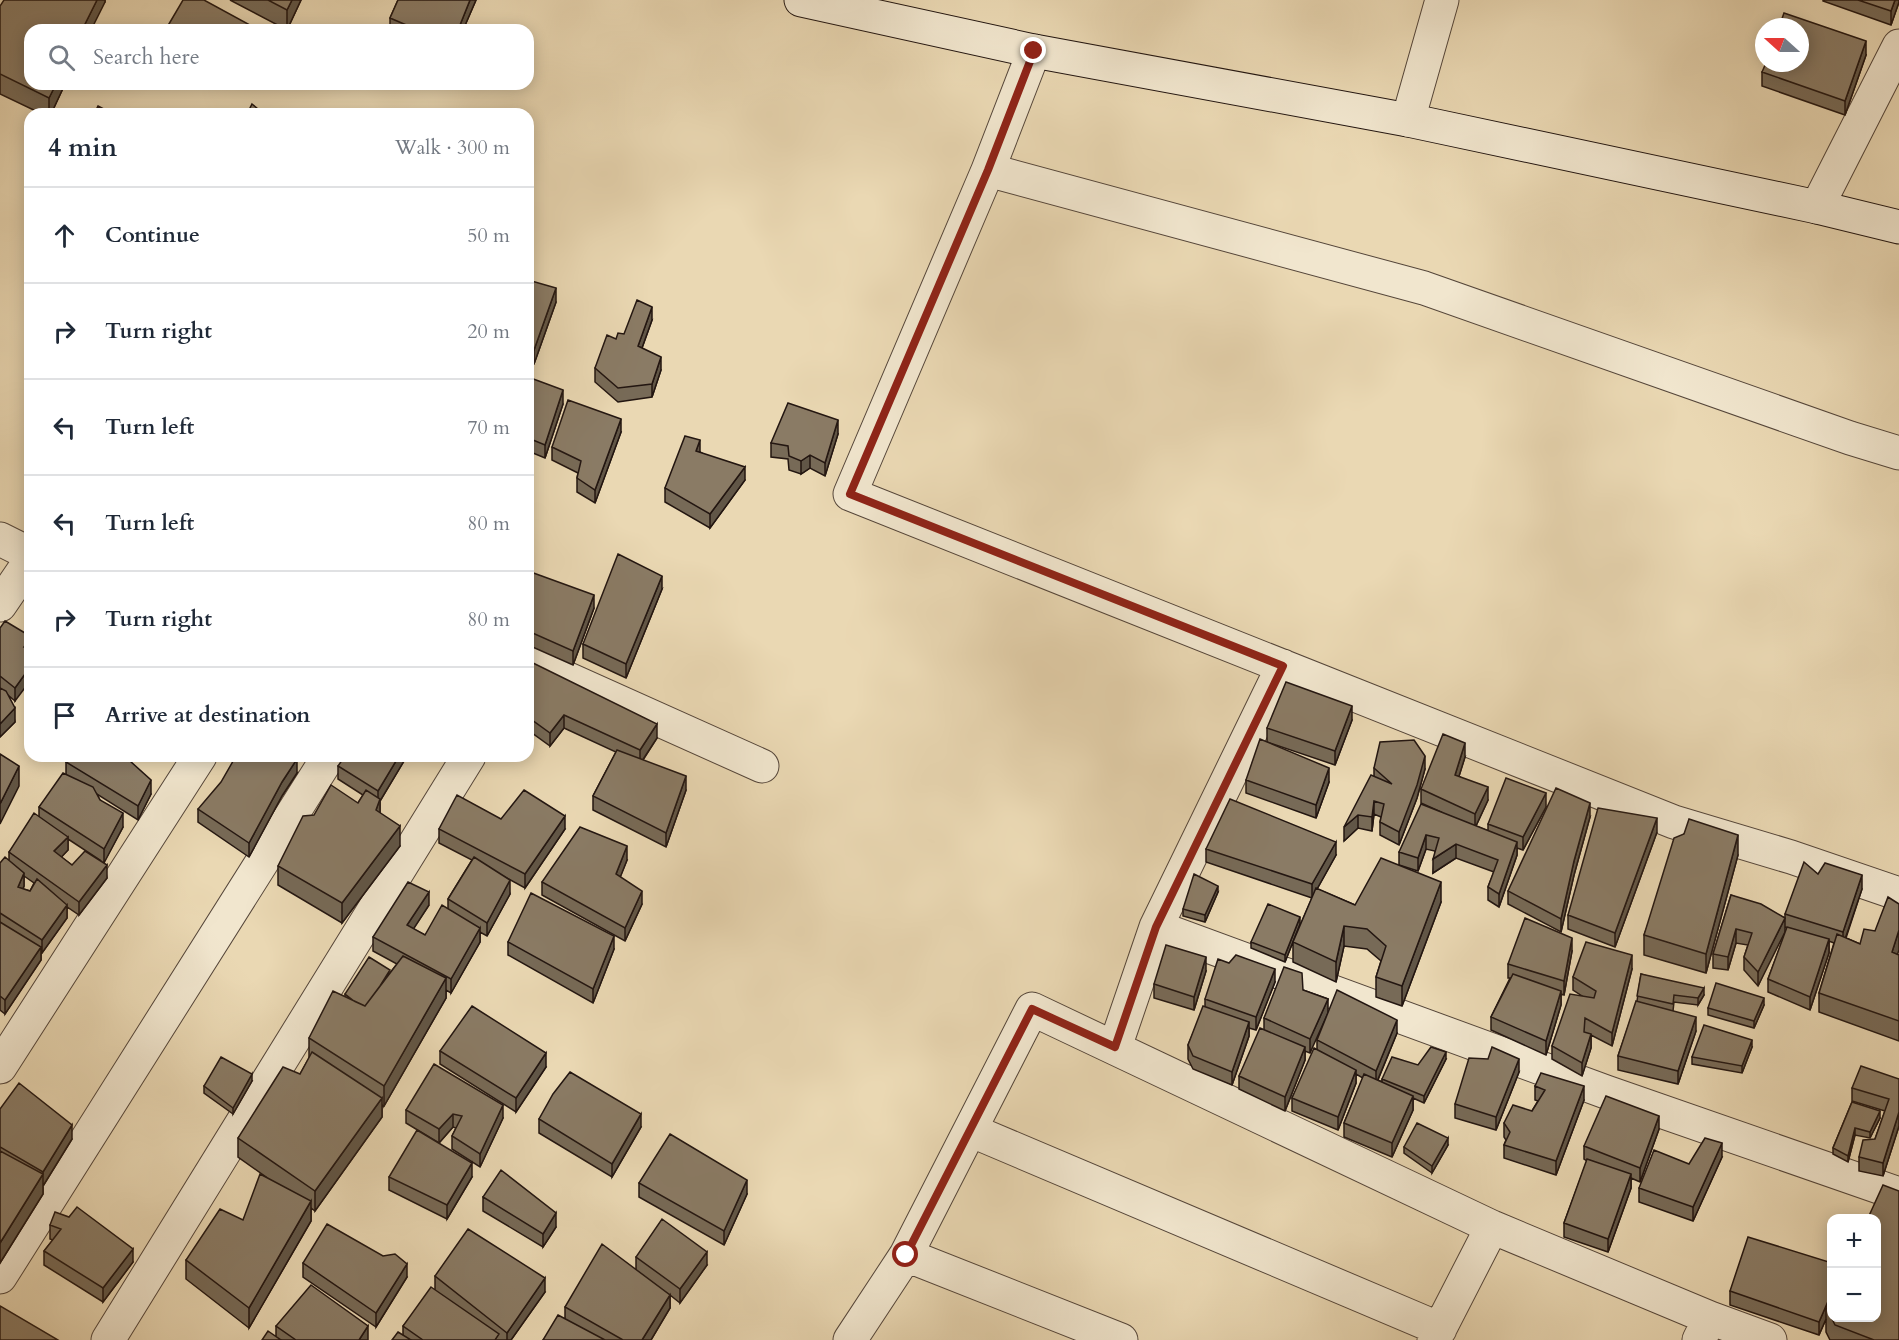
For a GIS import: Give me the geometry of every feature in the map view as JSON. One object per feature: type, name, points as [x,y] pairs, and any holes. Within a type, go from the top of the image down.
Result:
[{"type":"street","points":[[801,0],[1034,51],[1408,120],[1817,207],[1899,227]]},
{"type":"street","points":[[1408,120],[1442,0]]},
{"type":"street","points":[[1817,207],[1899,46]]},
{"type":"street","points":[[1034,51],[988,170],[850,494],[1674,822],[1791,857],[1899,894]]},
{"type":"street","points":[[988,170],[1424,288],[1850,438],[1899,453]]},
{"type":"street","points":[[0,539],[24,551]]},
{"type":"street","points":[[0,605],[24,570]]},
{"type":"street","points":[[534,664],[762,765]]},
{"type":"street","points":[[1115,1047],[1156,927],[1283,666]]},
{"type":"street","points":[[0,1067],[196,762]]},
{"type":"street","points":[[0,1277],[325,762]]},
{"type":"street","points":[[108,1340],[465,762]]},
{"type":"street","points":[[1156,927],[1606,1092],[1899,1194]]},
{"type":"street","points":[[850,1340],[906,1255],[1032,1009],[1705,1329],[1770,1340]]},
{"type":"street","points":[[970,1130],[1437,1334],[1492,1227]]},
{"type":"street","points":[[906,1255],[1121,1340]]},
{"type":"building","points":[[4,0],[97,0],[85,24],[24,24],[24,86],[0,74],[0,6]]},
{"type":"building","points":[[183,0],[204,0],[248,24],[169,24]]},
{"type":"building","points":[[268,0],[292,0],[287,10]]},
{"type":"building","points":[[398,0],[470,0],[460,24],[404,24],[390,18]]},
{"type":"building","points":[[1858,0],[1895,0],[1891,11]]},
{"type":"building","points":[[1784,13],[1799,18],[1782,18]]},
{"type":"building","points":[[1809,22],[1866,41],[1845,101],[1762,72],[1809,72]]},
{"type":"building","points":[[33,90],[53,90],[49,98]]},
{"type":"building","points":[[534,282],[556,288],[534,350]]},
{"type":"building","points":[[637,300],[652,307],[638,346],[661,357],[652,384],[618,388],[595,368],[607,335],[616,339],[618,333],[624,334]]},
{"type":"building","points":[[534,379],[563,390],[545,445],[534,440]]},
{"type":"building","points":[[568,400],[621,419],[595,490],[577,478],[581,461],[552,447]]},
{"type":"building","points":[[788,403],[838,420],[825,463],[810,455],[801,461],[789,456],[788,446],[771,443]]},
{"type":"building","points":[[685,436],[700,440],[696,451],[745,467],[710,514],[665,488]]},
{"type":"building","points":[[618,554],[662,576],[626,664],[583,644]]},
{"type":"building","points":[[534,573],[594,595],[573,651],[534,634]]},
{"type":"building","points":[[5,621],[24,632],[24,675],[15,688],[0,676],[0,628]]},
{"type":"building","points":[[534,663],[657,724],[640,750],[564,715],[550,733],[534,721]]},
{"type":"building","points":[[1286,682],[1352,706],[1335,751],[1267,728]]},
{"type":"building","points":[[0,688],[6,691],[15,708],[0,724]]},
{"type":"building","points":[[1443,734],[1465,743],[1455,775],[1488,787],[1475,814],[1421,789]]},
{"type":"building","points":[[1260,739],[1329,768],[1316,805],[1246,780]]},
{"type":"building","points":[[1414,740],[1425,756],[1417,785],[1399,832],[1380,822],[1384,804],[1374,801],[1372,817],[1358,815],[1344,827],[1371,775],[1392,784],[1374,768],[1380,742]]},
{"type":"building","points":[[617,750],[686,776],[666,833],[593,796]]},
{"type":"building","points":[[0,754],[19,766],[0,804]]},
{"type":"building","points":[[66,762],[131,762],[151,780],[138,806]]},
{"type":"building","points":[[233,762],[295,762],[249,843],[198,809],[221,782]]},
{"type":"building","points":[[341,762],[395,762],[378,791],[338,766]]},
{"type":"building","points":[[63,773],[93,787],[100,800],[123,813],[104,849],[39,807]]},
{"type":"building","points":[[1506,778],[1546,793],[1523,837],[1488,824]]},
{"type":"building","points":[[331,785],[358,803],[366,790],[380,799],[376,810],[400,826],[342,903],[278,866],[303,816],[314,815]]},
{"type":"building","points":[[1556,788],[1590,803],[1561,919],[1508,891]]},
{"type":"building","points":[[524,790],[565,816],[525,874],[439,829],[457,795],[501,819]]},
{"type":"building","points":[[1230,799],[1336,842],[1312,884],[1206,849]]},
{"type":"building","points":[[1421,804],[1517,842],[1499,894],[1488,887],[1498,860],[1456,844],[1433,859],[1439,838],[1426,835],[1418,858],[1399,852]]},
{"type":"building","points":[[1598,808],[1657,818],[1615,933],[1568,915]]},
{"type":"building","points":[[34,813],[68,837],[54,851],[72,865],[85,851],[107,865],[79,902],[9,852]]},
{"type":"building","points":[[1689,819],[1738,835],[1706,954],[1644,935],[1674,838],[1684,834]]},
{"type":"building","points":[[580,827],[627,846],[616,874],[642,891],[625,928],[542,882]]},
{"type":"building","points":[[5,857],[24,873],[18,887],[30,891],[37,879],[67,905],[42,940],[0,913],[0,863]]},
{"type":"building","points":[[474,857],[510,880],[487,923],[448,899]]},
{"type":"building","points":[[1381,858],[1441,882],[1402,986],[1376,977],[1386,946],[1367,929],[1344,926],[1336,962],[1293,942],[1316,888],[1355,905]]},
{"type":"building","points":[[1804,862],[1818,874],[1825,863],[1862,875],[1843,932],[1785,914]]},
{"type":"building","points":[[1194,874],[1218,886],[1205,915],[1183,909]]},
{"type":"building","points":[[408,882],[429,892],[407,925],[425,935],[442,905],[480,928],[451,979],[373,937]]},
{"type":"building","points":[[531,893],[614,936],[593,989],[508,942]]},
{"type":"building","points":[[1731,895],[1761,904],[1785,918],[1758,972],[1744,957],[1752,933],[1736,929],[1728,957],[1713,954]]},
{"type":"building","points":[[1888,897],[1899,904],[1899,930],[1892,952],[1899,955],[1899,1021],[1819,993],[1837,934],[1860,944],[1864,929],[1875,931]]},
{"type":"building","points":[[1268,904],[1300,917],[1285,955],[1251,942]]},
{"type":"building","points":[[1525,918],[1572,938],[1564,981],[1508,964]]},
{"type":"building","points":[[0,922],[41,947],[5,1000],[0,996]]},
{"type":"building","points":[[1787,927],[1829,939],[1810,997],[1768,979]]},
{"type":"building","points":[[1586,942],[1632,955],[1612,1033],[1585,1018],[1584,1032],[1591,1034],[1582,1063],[1552,1046],[1570,994],[1594,998],[1596,991],[1573,977]]},
{"type":"building","points":[[1166,945],[1206,957],[1194,997],[1154,984]]},
{"type":"building","points":[[1236,955],[1275,969],[1256,1017],[1205,999],[1218,959],[1229,963]]},
{"type":"building","points":[[403,956],[446,978],[384,1086],[309,1038],[333,991],[365,1006]]},
{"type":"building","points":[[369,957],[390,970],[365,1006],[345,994]]},
{"type":"building","points":[[1284,967],[1302,973],[1303,990],[1328,999],[1310,1039],[1264,1018]]},
{"type":"building","points":[[1513,974],[1561,991],[1546,1041],[1491,1017]]},
{"type":"building","points":[[1641,974],[1704,988],[1698,998],[1674,995],[1673,1004],[1637,996]]},
{"type":"building","points":[[1716,983],[1764,998],[1754,1021],[1708,1008]]},
{"type":"building","points":[[1337,990],[1397,1020],[1376,1071],[1317,1040]]},
{"type":"building","points":[[1636,1001],[1696,1017],[1678,1071],[1618,1056]]},
{"type":"building","points":[[472,1006],[546,1053],[516,1098],[440,1051]]},
{"type":"building","points":[[1203,1006],[1249,1022],[1232,1072],[1193,1056],[1188,1045]]},
{"type":"building","points":[[1704,1025],[1752,1040],[1742,1066],[1692,1057]]},
{"type":"building","points":[[1260,1028],[1305,1047],[1285,1097],[1239,1076]]},
{"type":"building","points":[[1431,1047],[1446,1052],[1424,1096],[1382,1079],[1392,1057],[1418,1065]]},
{"type":"building","points":[[1492,1047],[1519,1059],[1496,1117],[1455,1104],[1469,1058],[1488,1059]]},
{"type":"building","points":[[1314,1048],[1356,1070],[1338,1117],[1292,1098]]},
{"type":"building","points":[[312,1052],[382,1098],[315,1191],[238,1138],[283,1067],[300,1074]]},
{"type":"building","points":[[221,1057],[252,1074],[233,1108],[204,1086]]},
{"type":"building","points":[[434,1064],[503,1105],[480,1154],[452,1136],[462,1116],[453,1114],[439,1129],[406,1110]]},
{"type":"building","points":[[1861,1066],[1899,1079],[1899,1112],[1883,1163],[1859,1157],[1863,1140],[1875,1139],[1889,1099],[1852,1088]]},
{"type":"building","points":[[570,1072],[641,1114],[612,1164],[539,1119],[553,1094]]},
{"type":"building","points":[[1541,1073],[1584,1086],[1556,1161],[1504,1145],[1510,1132],[1504,1123],[1513,1105],[1532,1111],[1545,1090],[1535,1086]]},
{"type":"building","points":[[1364,1074],[1413,1096],[1392,1143],[1344,1123]]},
{"type":"building","points":[[19,1083],[72,1125],[43,1172],[0,1147],[0,1109]]},
{"type":"building","points":[[1606,1096],[1659,1116],[1640,1168],[1584,1146]]},
{"type":"building","points":[[1852,1102],[1880,1111],[1870,1132],[1855,1128],[1848,1156],[1833,1148]]},
{"type":"building","points":[[1417,1123],[1448,1138],[1432,1166],[1404,1147]]},
{"type":"building","points":[[417,1130],[472,1163],[447,1205],[389,1177]]},
{"type":"building","points":[[670,1134],[747,1180],[724,1231],[639,1183]]},
{"type":"building","points":[[1705,1138],[1722,1143],[1693,1207],[1639,1188],[1654,1150],[1689,1164]]},
{"type":"building","points":[[0,1151],[43,1174],[0,1243]]},
{"type":"building","points":[[1587,1159],[1631,1174],[1608,1239],[1564,1223]]},
{"type":"building","points":[[501,1170],[556,1213],[543,1234],[483,1197]]},
{"type":"building","points":[[260,1174],[311,1201],[249,1308],[186,1260],[220,1209],[243,1220]]},
{"type":"building","points":[[1883,1185],[1899,1191],[1899,1340],[1874,1340],[1835,1325],[1834,1322],[1881,1322],[1881,1214],[1870,1214]]},
{"type":"building","points":[[77,1207],[133,1249],[103,1288],[44,1251],[61,1229],[50,1225],[55,1212],[69,1217]]},
{"type":"building","points":[[662,1219],[707,1252],[680,1289],[636,1257]]},
{"type":"building","points":[[327,1224],[383,1256],[395,1254],[407,1264],[376,1313],[303,1263]]},
{"type":"building","points":[[468,1229],[545,1278],[507,1333],[435,1276]]},
{"type":"building","points":[[1748,1237],[1827,1261],[1827,1304],[1819,1322],[1730,1291]]},
{"type":"building","points":[[602,1244],[670,1295],[642,1340],[623,1340],[565,1307]]},
{"type":"building","points":[[311,1285],[368,1326],[359,1340],[296,1340],[276,1326]]},
{"type":"building","points":[[431,1287],[499,1334],[495,1340],[423,1340],[403,1326]]},
{"type":"building","points":[[0,1306],[58,1340],[0,1340]]},
{"type":"building","points":[[558,1315],[605,1340],[543,1340]]},
{"type":"building","points":[[268,1331],[281,1340],[262,1340]]},
{"type":"building","points":[[398,1332],[411,1340],[392,1340]]},
{"type":"route","points":[[906,1255],[1032,1009],[1115,1047],[1156,927],[1283,666],[850,494],[988,170],[1034,51]]}]
